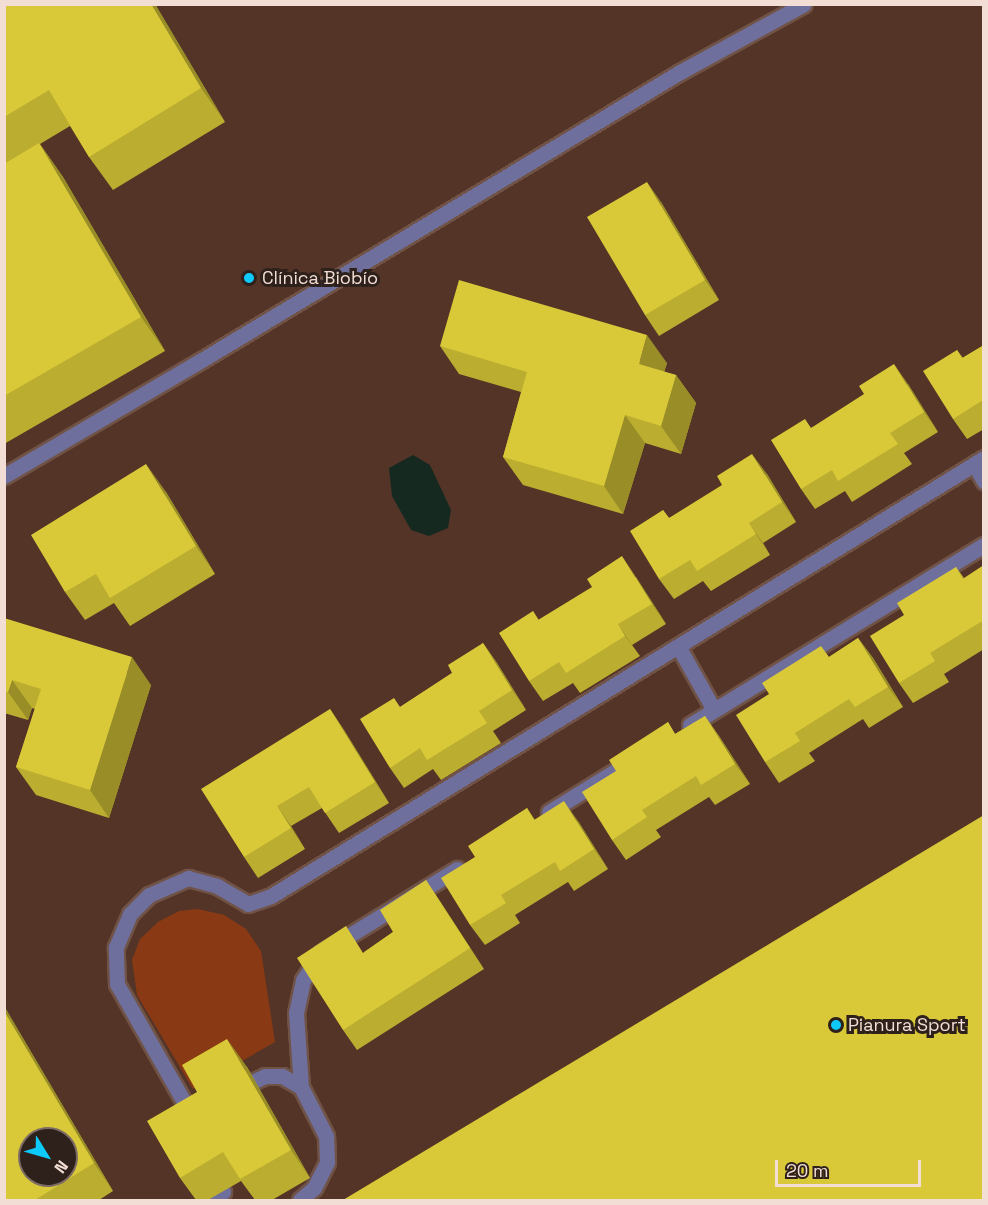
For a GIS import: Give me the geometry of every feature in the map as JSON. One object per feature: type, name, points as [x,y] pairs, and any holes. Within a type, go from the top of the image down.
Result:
[{"type":"lane","points":[[4,476],[200,361],[680,72],[804,4]]},
{"type":"lane","points":[[200,1122],[117,984],[116,947],[130,914],[149,895],[188,878],[217,886],[248,904],[271,896],[979,461],[984,480]]},
{"type":"lane","points":[[674,735],[984,545]]},
{"type":"lane","points":[[678,646],[714,710]]},
{"type":"lane","points":[[533,822],[644,754]]},
{"type":"lane","points":[[300,1200],[314,1188],[327,1162],[326,1136],[301,1087],[296,1013],[303,980],[321,953],[472,860]]},
{"type":"lane","points":[[254,1081],[265,1076],[282,1076],[301,1087]]},
{"type":"shaded area","points":[[413,455],[430,465],[451,510],[448,528],[429,536],[411,530],[392,496],[389,468]]},
{"type":"shaded area","points":[[198,909],[224,915],[246,929],[261,951],[275,1042],[193,1089],[137,995],[132,960],[140,939],[158,922],[179,911]]},
{"type":"building","points":[[4,4],[151,4],[201,88],[89,157],[49,90],[4,117]]},
{"type":"building","points":[[39,143],[141,317],[4,396],[4,164]]},
{"type":"building","points":[[647,182],[705,280],[645,315],[587,217]]},
{"type":"building","points":[[459,280],[647,335],[639,364],[676,375],[661,426],[625,415],[604,486],[503,457],[527,372],[440,346]]},
{"type":"building","points":[[984,345],[984,401],[953,419],[923,371],[957,350],[962,358]]},
{"type":"building","points":[[894,364],[924,412],[890,433],[898,444],[838,481],[832,470],[801,489],[771,440],[805,419],[811,428],[864,394],[859,386]]},
{"type":"building","points":[[752,454],[782,502],[749,523],[756,534],[697,571],[690,560],[659,579],[630,531],[663,510],[669,518],[722,485],[717,476]]},
{"type":"building","points":[[146,464],[196,546],[110,598],[96,574],[65,592],[31,535]]},
{"type":"building","points":[[622,556],[652,604],[618,624],[625,636],[566,673],[559,662],[529,681],[499,633],[533,611],[538,620],[592,587],[587,579]]},
{"type":"building","points":[[984,565],[984,620],[930,653],[935,661],[899,683],[870,636],[904,615],[897,603],[956,567],[963,579]]},
{"type":"building","points":[[4,618],[132,657],[90,790],[16,767],[41,689],[12,680],[8,692],[4,691]]},
{"type":"building","points":[[858,638],[888,687],[855,707],[849,699],[795,733],[800,741],[765,762],[736,715],[769,694],[762,683],[821,646],[829,657]]},
{"type":"building","points":[[483,643],[512,690],[479,711],[487,723],[427,760],[420,748],[390,768],[360,719],[394,698],[400,707],[452,673],[448,665]]},
{"type":"building","points":[[330,709],[375,782],[325,813],[309,787],[277,806],[291,828],[244,857],[201,789]]},
{"type":"building","points":[[705,716],[735,764],[701,785],[696,776],[642,810],[647,817],[612,840],[582,792],[616,771],[609,760],[668,722],[675,734]]},
{"type":"building","points":[[564,801],[594,849],[560,871],[555,862],[501,895],[506,903],[470,925],[441,878],[475,857],[468,846],[527,808],[534,820]]},
{"type":"building","name":"Pianura Sport","points":[[984,815],[984,1200],[343,1200]]},
{"type":"building","points":[[426,880],[470,948],[343,1030],[297,958],[346,926],[363,953],[393,932],[380,910]]},
{"type":"building","points":[[4,1011],[73,1127],[18,1127],[18,1187],[56,1187],[35,1200],[4,1200]]},
{"type":"building","points":[[227,1039],[291,1150],[240,1179],[223,1152],[180,1178],[147,1121],[197,1092],[182,1065]]},
{"type":"building","points":[[78,1136],[94,1163],[78,1173]]},
{"type":"place","name":"Clínica Biobío","points":[[249,278]]},
{"type":"place","name":"Pianura Sport","points":[[836,1025]]}]
